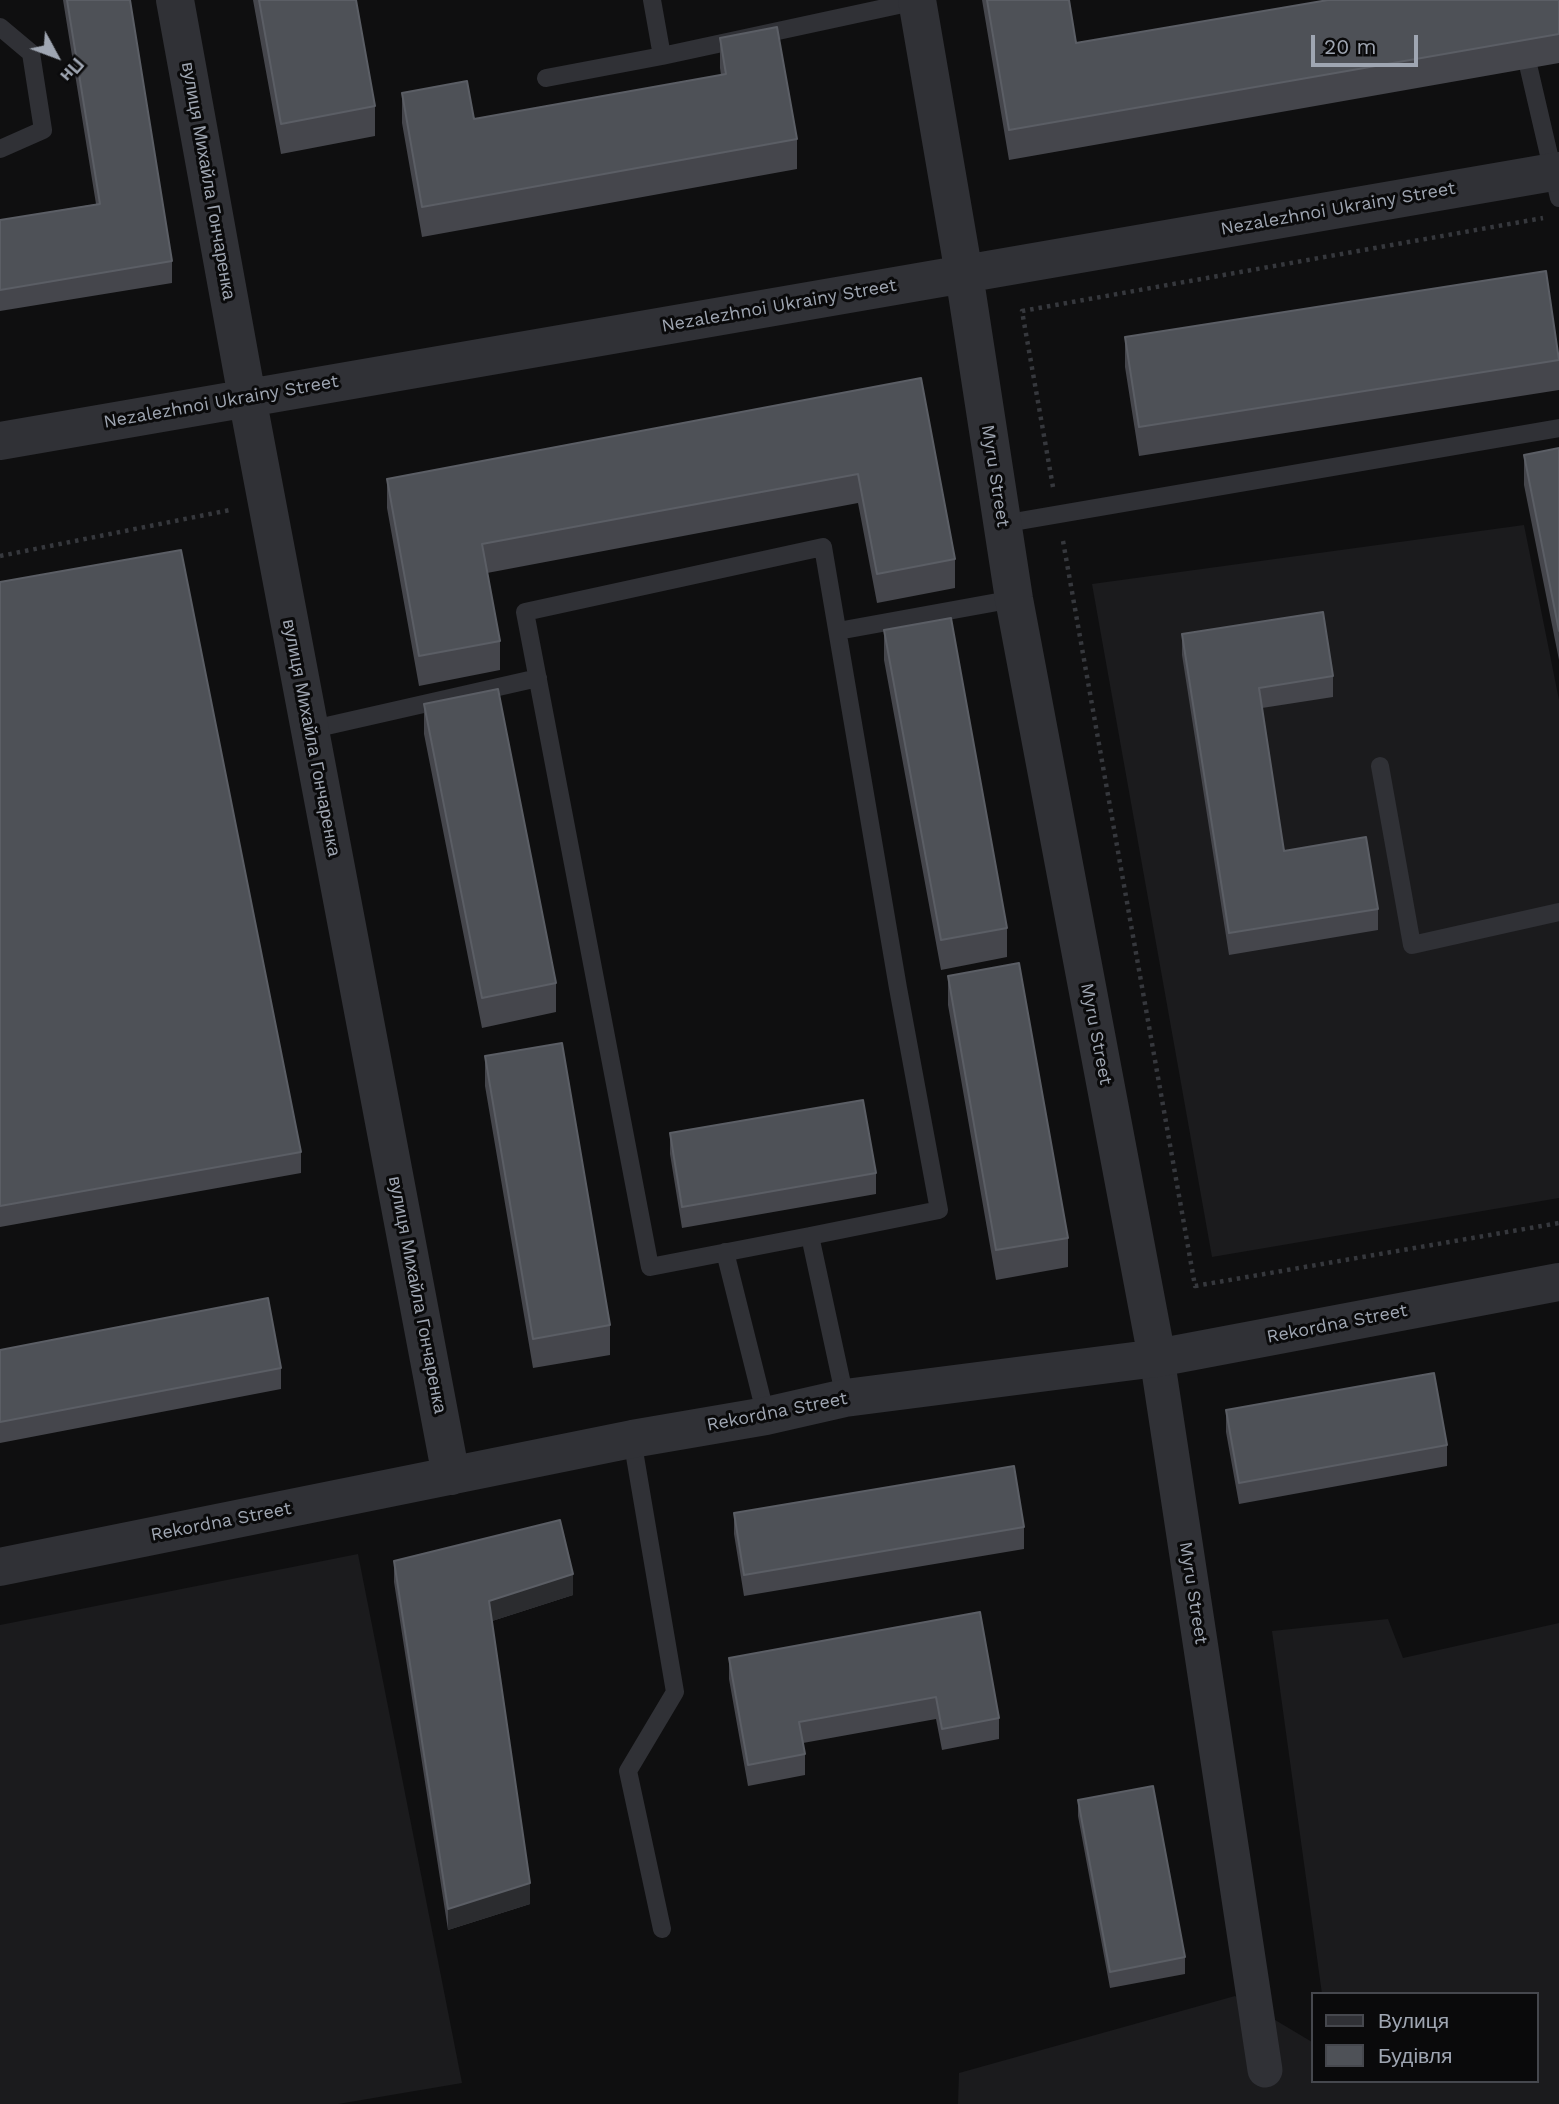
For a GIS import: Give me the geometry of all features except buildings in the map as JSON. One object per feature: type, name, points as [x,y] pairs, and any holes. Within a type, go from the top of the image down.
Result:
[{"type":"street","name":"вулиця Михайла Гончаренка","points":[[175,0],[309,730],[451,1476]]},
{"type":"street","name":"Myru Street","points":[[917,1],[964,274],[1014,599],[1157,1358],[1265,2070]]},
{"type":"street","name":"Nezalezhnoi Ukrainy Street","points":[[1,437],[964,274],[1557,180]]},
{"type":"street","name":"Rekordna Street","points":[[0,1567],[632,1439],[766,1416],[845,1398],[1157,1358],[1559,1282]]},
{"type":"lane","points":[[652,0],[662,56]]},
{"type":"lane","points":[[546,78],[917,1]]},
{"type":"lane","points":[[0,27],[31,54],[43,130],[0,149]]},
{"type":"lane","points":[[1529,69],[1557,180]]},
{"type":"lane","points":[[1002,524],[1559,428]]},
{"type":"lane","points":[[823,547],[898,988],[939,1210],[650,1267],[538,678],[525,612],[823,547]]},
{"type":"lane","points":[[838,631],[1014,599]]},
{"type":"lane","points":[[309,730],[538,678]]},
{"type":"lane","points":[[1380,766],[1412,945],[1559,912]]},
{"type":"lane","points":[[810,1236],[845,1398]]},
{"type":"lane","points":[[725,1252],[766,1416]]},
{"type":"lane","points":[[632,1439],[675,1692],[628,1771],[662,1929]]},
{"type":"path","points":[[1545,217],[1022,311],[1195,1286],[1559,1223]]},
{"type":"path","points":[[0,556],[230,510]]},
{"type":"shaded area","points":[[1524,525],[1559,700],[1559,1198],[1212,1257],[1092,584]]},
{"type":"shaded area","points":[[358,1554],[462,2083],[338,2104],[0,2104],[0,1625]]},
{"type":"shaded area","points":[[1388,1619],[1403,1658],[1559,1623],[1559,2104],[958,2104],[959,2073],[1235,1996],[1310,2041],[1310,2083],[1538,2083],[1538,1992],[1322,1992],[1272,1631]]}]
